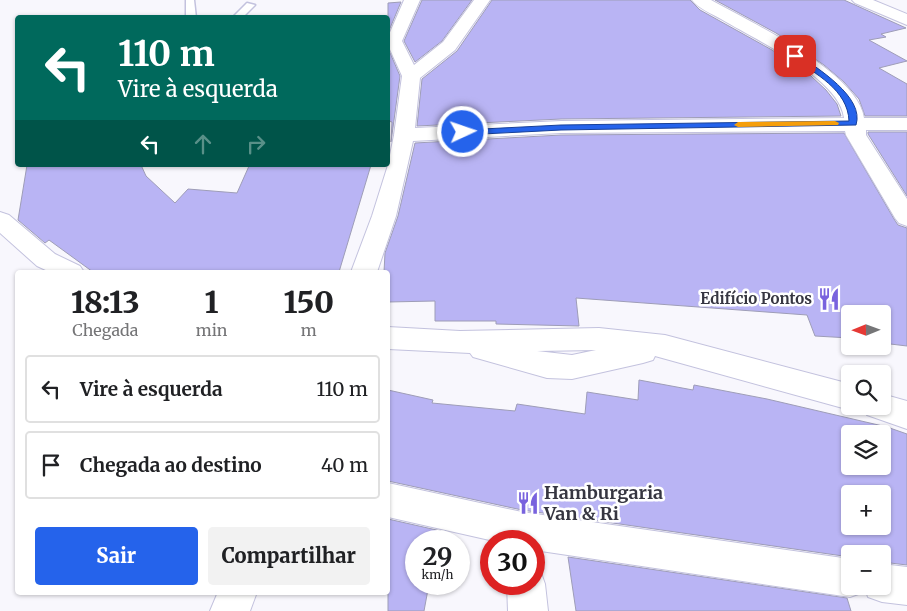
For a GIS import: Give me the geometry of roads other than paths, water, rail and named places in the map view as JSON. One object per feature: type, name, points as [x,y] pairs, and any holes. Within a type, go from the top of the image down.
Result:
[{"type":"street","points":[[365,270],[384,216],[404,135],[411,76],[394,41],[412,0]]},
{"type":"street","points":[[411,76],[449,46],[482,0]]},
{"type":"street","points":[[700,0],[811,65],[827,78],[853,109],[856,135],[907,218]]},
{"type":"street","points":[[860,0],[907,20]]},
{"type":"street","points":[[404,135],[561,127],[907,124]]},
{"type":"street","points":[[0,220],[46,260],[67,270]]},
{"type":"street","points":[[390,338],[460,342],[514,359],[547,366],[564,367],[591,363],[666,346],[841,395]]},
{"type":"street","points":[[891,410],[907,415]]},
{"type":"street","points":[[390,501],[500,530]]},
{"type":"street","points":[[545,539],[841,577]]},
{"type":"street","points":[[891,584],[907,586]]},
{"type":"street","points":[[230,611],[237,595]]},
{"type":"street","points":[[527,595],[528,611]]},
{"type":"lane","points":[[190,0],[191,15]]},
{"type":"lane","points":[[239,15],[250,5]]},
{"type":"place","name":"Edifício Pontos","points":[[829,299]]},
{"type":"place","name":"Hamburgaria Van & Ri","points":[[528,503]]}]
